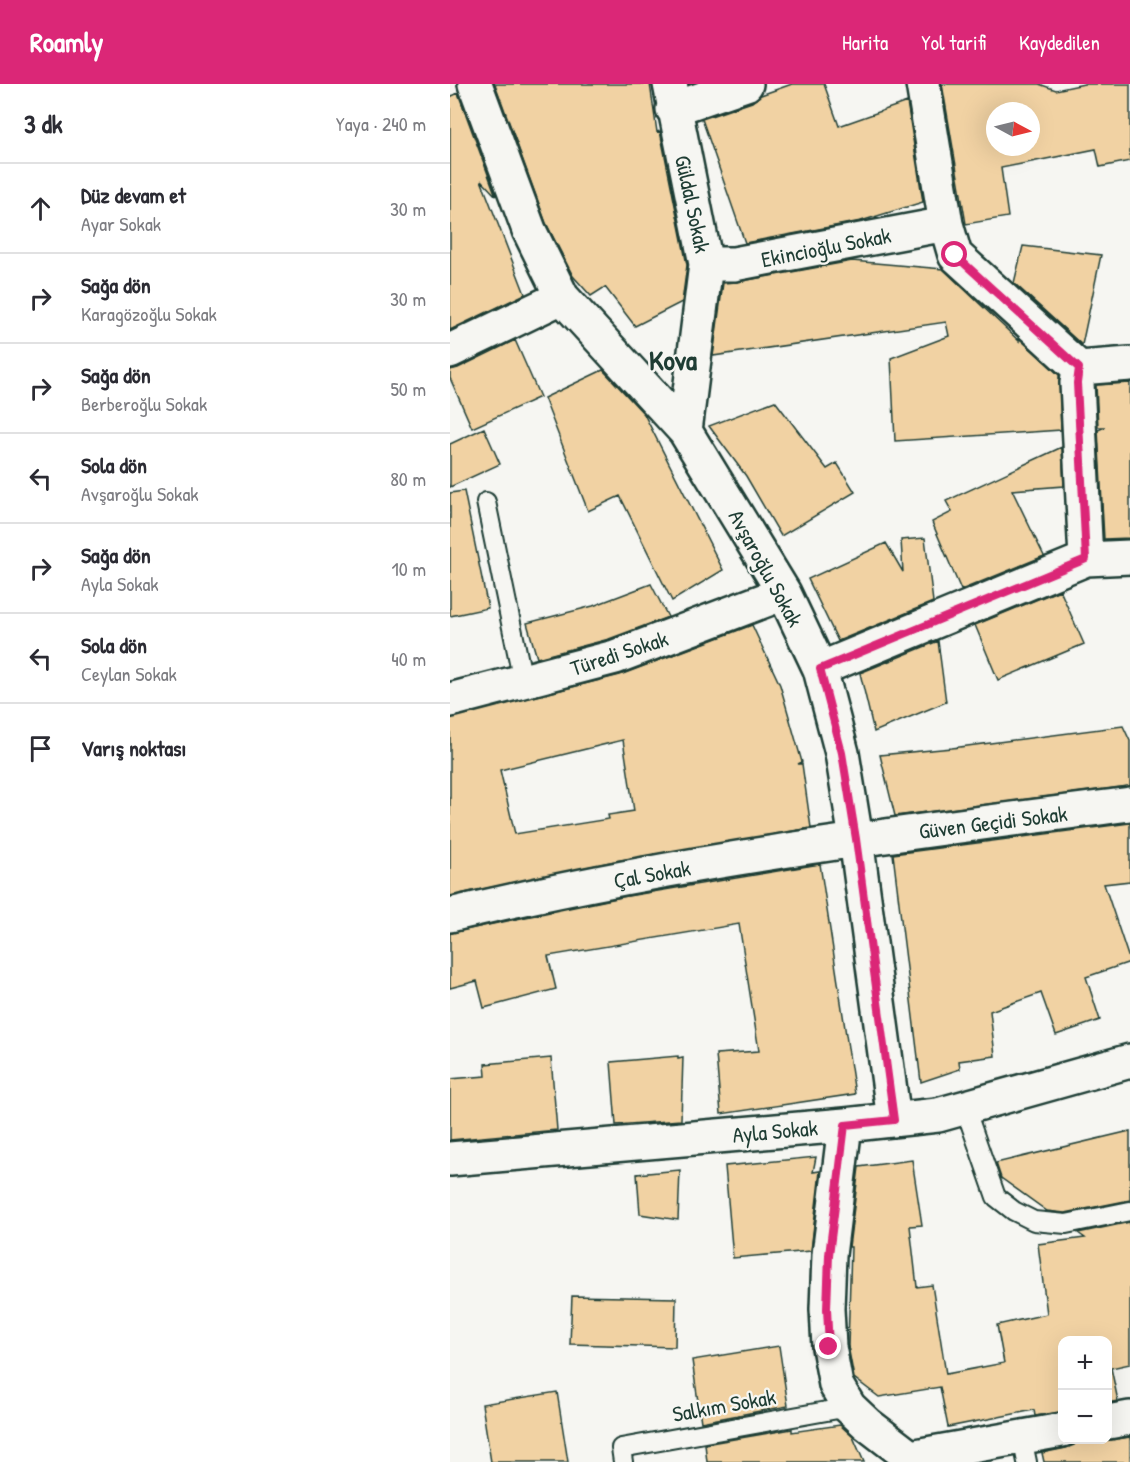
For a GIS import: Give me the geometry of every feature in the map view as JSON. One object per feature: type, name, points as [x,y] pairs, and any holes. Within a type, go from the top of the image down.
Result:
[{"type":"street","name":"Avşaroğlu Sokak","points":[[474,84],[529,230],[562,297],[685,431],[784,593],[820,669],[842,753],[894,1120]]},
{"type":"street","points":[[672,97],[746,84]]},
{"type":"street","points":[[923,84],[946,224],[955,255],[1079,368],[1130,364]]},
{"type":"street","name":"Güldal Sokak","points":[[672,97],[706,264],[685,431]]},
{"type":"street","name":"Ekincioğlu Sokak","points":[[706,264],[734,264],[946,224]]},
{"type":"street","points":[[450,351],[562,297]]},
{"type":"street","points":[[1079,368],[1077,383],[1086,559]]},
{"type":"street","points":[[820,669],[1086,559],[1130,557]]},
{"type":"street","name":"Türedi Sokak","points":[[450,700],[615,657],[784,593]]},
{"type":"street","name":"Güven Geçidi Sokak","points":[[856,839],[1130,804]]},
{"type":"street","name":"Çal Sokak","points":[[450,915],[541,893],[856,839]]},
{"type":"street","name":"Ayla Sokak","points":[[450,1160],[938,1115],[1130,1061]]},
{"type":"street","points":[[845,1125],[829,1255],[827,1309],[829,1347],[836,1385],[849,1407],[911,1460],[1025,1450],[1058,1432]]},
{"type":"street","points":[[1112,1421],[1130,1418]]},
{"type":"lane","points":[[486,502],[523,681]]},
{"type":"lane","points":[[965,1108],[996,1197],[1014,1211],[1034,1221],[1066,1224],[1130,1211]]},
{"type":"lane","name":"Salkım Sokak","points":[[623,1462],[621,1448],[849,1407]]},
{"type":"building","points":[[495,84],[650,84],[657,132],[660,131],[687,265],[682,302],[635,326],[605,287],[591,296],[573,276],[546,223]]},
{"type":"building","points":[[792,84],[824,84],[839,126],[907,102],[923,202],[861,221],[745,243],[702,119],[752,102],[761,95]]},
{"type":"building","points":[[942,84],[1039,84],[1056,90],[1084,84],[1130,84],[1130,161],[1100,167],[1096,149],[1001,168],[1008,217],[966,224]]},
{"type":"building","points":[[458,93],[496,196],[481,180],[525,294],[450,330],[450,97]]},
{"type":"building","points":[[1023,246],[1101,255],[1082,345],[1014,283]]},
{"type":"building","points":[[852,261],[943,269],[1019,341],[1019,338],[1059,375],[1061,430],[895,441],[891,358],[949,336],[946,322],[713,356],[723,283]]},
{"type":"building","points":[[515,340],[540,397],[472,428],[450,378],[450,370]]},
{"type":"building","points":[[603,370],[644,414],[723,570],[672,601],[620,496],[588,511],[544,398]]},
{"type":"building","points":[[1130,383],[1130,538],[1104,539],[1098,430],[1105,427],[1098,427],[1096,385]]},
{"type":"building","points":[[775,401],[827,469],[837,463],[855,492],[781,536],[746,476],[709,426]]},
{"type":"building","points":[[484,428],[500,464],[450,487],[450,444]]},
{"type":"building","points":[[1062,447],[1064,486],[1012,490],[1044,556],[961,590],[932,522],[952,512],[946,501]]},
{"type":"building","points":[[464,491],[488,608],[450,616],[450,493]]},
{"type":"building","points":[[925,538],[933,602],[838,641],[808,579],[886,543],[903,572],[901,540]]},
{"type":"building","points":[[651,584],[668,617],[609,639],[537,658],[527,623],[593,606]]},
{"type":"building","points":[[1060,590],[1084,644],[998,680],[975,625]]},
{"type":"building","points":[[752,625],[780,685],[802,762],[798,764],[802,764],[811,828],[615,861],[450,896],[450,718],[620,675]],"holes":[[[623,740],[634,811],[608,815],[609,819],[515,834],[500,770]]]},
{"type":"building","points":[[938,641],[946,702],[874,732],[860,673]]},
{"type":"building","points":[[1123,726],[1130,741],[1130,786],[895,816],[880,755]]},
{"type":"building","points":[[1130,823],[1130,881],[1104,884],[1130,962],[1086,977],[1100,1020],[1056,1035],[1041,993],[990,1011],[995,1056],[959,1061],[960,1069],[921,1082],[893,854]]},
{"type":"building","points":[[820,864],[855,1094],[721,1114],[716,1054],[759,1051],[739,924],[548,956],[556,989],[484,1008],[477,981],[450,988],[450,933],[622,897]]},
{"type":"building","points":[[678,1056],[678,1058],[683,1057],[681,1120],[616,1125],[611,1062]]},
{"type":"building","points":[[551,1058],[557,1130],[450,1140],[450,1079],[486,1076],[485,1064]]},
{"type":"building","points":[[1130,1131],[1130,1200],[1065,1213],[1047,1211],[1001,1178],[996,1163]]},
{"type":"building","points":[[816,1157],[813,1172],[820,1171],[811,1251],[733,1258],[725,1166]]},
{"type":"building","points":[[912,1160],[922,1225],[910,1226],[917,1287],[932,1285],[946,1374],[1004,1363],[997,1325],[1047,1314],[1038,1244],[1085,1238],[1078,1233],[1130,1222],[1130,1364],[1112,1368],[1112,1336],[1058,1336],[1058,1413],[1035,1416],[1034,1410],[948,1427],[940,1387],[879,1397],[854,1378],[848,1346],[851,1247],[849,1247],[859,1167]]},
{"type":"building","points":[[680,1170],[678,1220],[640,1214],[637,1174]]},
{"type":"building","points":[[572,1296],[676,1298],[675,1347],[570,1344]]},
{"type":"building","points":[[779,1346],[788,1406],[701,1422],[692,1360]]},
{"type":"building","points":[[1112,1373],[1118,1401],[1112,1402]]},
{"type":"building","points":[[557,1392],[568,1462],[491,1462],[482,1404]]},
{"type":"building","points":[[840,1425],[853,1437],[864,1462],[707,1462],[705,1444],[792,1429],[792,1432]]},
{"type":"building","points":[[1130,1437],[1130,1462],[1044,1462],[1042,1453],[1075,1444],[1112,1444],[1112,1440]]},
{"type":"district","name":"Kova","points":[[673,360]]},
{"type":"route","points":[[829,1347],[827,1309],[829,1255],[845,1125],[894,1120],[885,1043],[842,753],[820,669],[1086,559],[1077,383],[1079,368],[955,255]]}]
